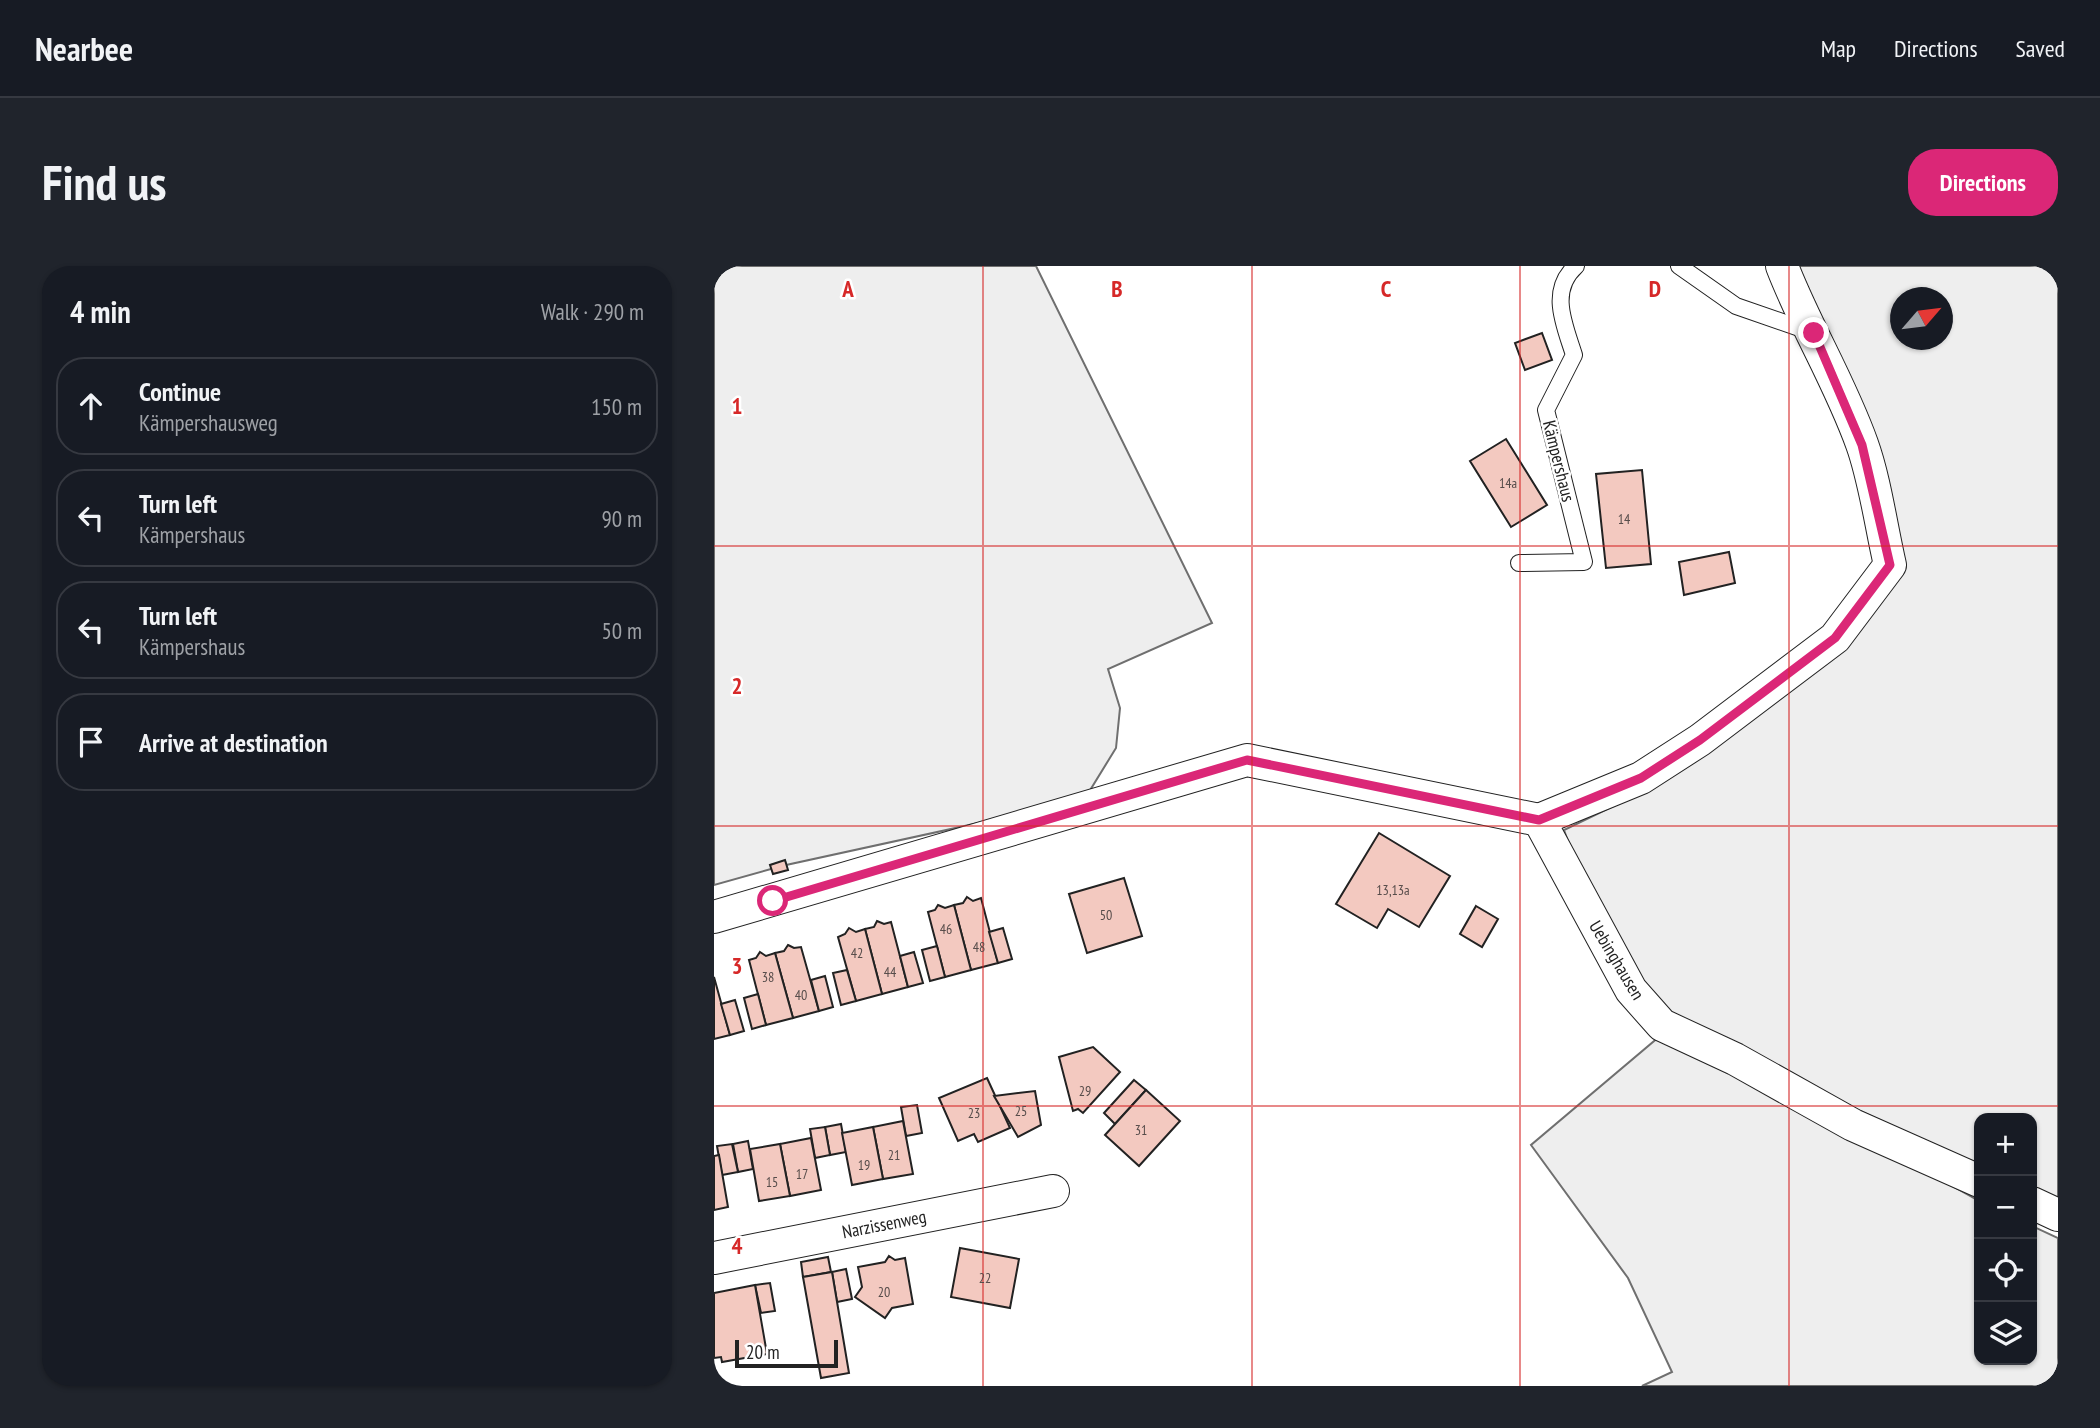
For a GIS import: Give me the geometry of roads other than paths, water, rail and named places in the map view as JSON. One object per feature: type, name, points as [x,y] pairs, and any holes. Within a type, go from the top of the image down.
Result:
[{"type":"street","points":[[714,917],[1247,760],[1539,820],[1641,778],[1700,740],[1835,638],[1890,565],[1862,445],[1782,266]]},
{"type":"street","name":"Uebinghausen","points":[[1539,820],[1631,990],[1662,1025],[1735,1059],[1853,1125],[1974,1179]]},
{"type":"street","name":"Narzissenweg","points":[[714,1258],[1053,1191]]},
{"type":"street","points":[[2037,1205],[2058,1215]]},
{"type":"lane","name":"Kämpershaus","points":[[1519,563],[1584,562],[1546,410],[1574,355],[1560,309],[1561,288],[1576,266]]},
{"type":"lane","points":[[1679,266],[1736,306],[1814,333]]}]
